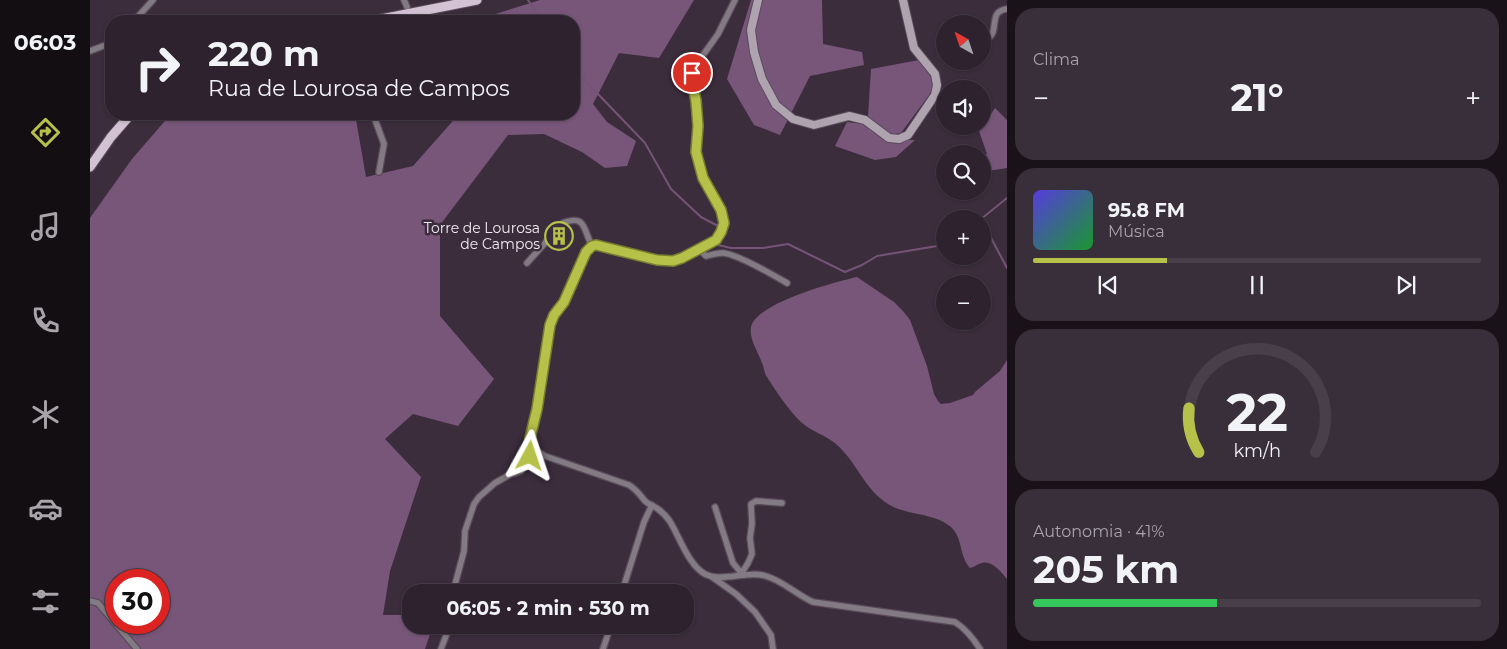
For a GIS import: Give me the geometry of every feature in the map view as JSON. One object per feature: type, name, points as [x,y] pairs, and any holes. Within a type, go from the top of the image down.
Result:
[{"type":"main road","points":[[401,15],[477,0]]},
{"type":"main road","points":[[90,166],[111,137],[127,120]]},
{"type":"street","points":[[139,15],[153,0]]},
{"type":"street","points":[[404,0],[407,7]]},
{"type":"street","points":[[735,0],[718,34],[696,64],[692,73],[698,126],[696,152],[703,178],[721,210],[724,223],[721,232],[716,240],[673,261],[657,260],[596,245],[586,252],[564,302],[554,315],[550,325],[537,409],[530,438],[533,446],[545,456],[629,485],[637,490],[646,502],[658,509],[670,521],[696,566],[704,574],[721,577],[765,576],[778,581],[813,602],[955,622],[972,635],[980,649]]},
{"type":"street","points":[[758,0],[751,30],[754,52],[762,79],[776,105],[793,119],[814,125],[849,116],[865,120],[889,138],[898,139],[908,135],[935,96],[937,84],[935,74],[914,48],[903,0]]},
{"type":"street","points":[[991,36],[994,29],[993,22],[998,13],[1007,9]]},
{"type":"street","points":[[90,51],[105,45]]},
{"type":"street","points":[[376,120],[384,144],[379,172]]},
{"type":"street","points":[[527,263],[562,224],[568,221],[576,220],[581,222],[592,246]]},
{"type":"street","points":[[699,249],[706,256],[724,252],[787,283]]},
{"type":"street","points":[[455,584],[464,551],[465,531],[474,504],[495,483],[521,471],[530,456],[533,446]]},
{"type":"street","points":[[743,575],[743,571],[752,554],[750,538],[752,524],[751,504],[756,501],[782,503]]},
{"type":"street","points":[[625,584],[644,522],[652,505]]},
{"type":"street","points":[[714,507],[733,563],[743,575]]},
{"type":"street","points":[[710,576],[736,594],[755,612],[771,635],[772,649]]},
{"type":"street","points":[[90,602],[98,603],[137,649]]},
{"type":"street","points":[[441,649],[447,634]]},
{"type":"street","points":[[603,649],[608,634]]},
{"type":"shaded area","points":[[540,0],[694,0],[659,58],[619,53],[593,104],[607,122],[636,141],[627,166],[605,168],[582,152],[544,134],[508,135],[440,225],[440,316],[494,379],[458,426],[413,414],[385,439],[421,477],[390,571],[383,615],[402,615],[402,634],[430,634],[425,649],[90,649],[90,218],[132,159],[166,120],[356,120],[366,177],[413,166],[454,120],[580,120],[580,15],[492,15]]},
{"type":"shaded area","points":[[751,0],[822,0],[823,44],[862,52],[864,65],[810,76],[780,135],[754,125],[727,79]]},
{"type":"shaded area","points":[[919,60],[933,80],[932,91],[901,133],[890,135],[868,117],[871,69]]},
{"type":"shaded area","points":[[995,108],[1007,120],[1007,168],[991,171],[991,145],[984,145],[980,135],[991,135],[991,114]]},
{"type":"shaded area","points":[[847,122],[863,124],[886,140],[915,140],[896,157],[875,160],[835,146]]},
{"type":"shaded area","points":[[857,277],[894,302],[910,320],[927,366],[934,394],[941,404],[973,395],[1000,371],[1007,360],[1007,579],[989,563],[982,563],[970,568],[964,558],[955,531],[944,522],[895,508],[880,498],[836,444],[805,425],[796,417],[766,375],[751,336],[751,327],[756,318],[781,302],[798,295]]},
{"type":"waterway","points":[[528,0],[538,15]]},
{"type":"waterway","points":[[580,75],[645,143],[671,189],[701,217],[718,226]]},
{"type":"waterway","points":[[991,211],[1007,198]]},
{"type":"waterway","points":[[727,228],[718,245],[731,248],[763,248],[788,244],[845,272],[877,256],[936,246]]},
{"type":"waterway","points":[[991,238],[1007,268]]},
{"type":"place","name":"Torre de Lourosa de Campos","points":[[559,236]]},
{"type":"route","points":[[530,456],[533,446],[530,438],[537,409],[550,325],[554,315],[564,302],[589,248],[596,245],[657,260],[673,261],[716,240],[721,232],[724,223],[721,210],[703,178],[696,152],[698,126],[692,73]]}]
